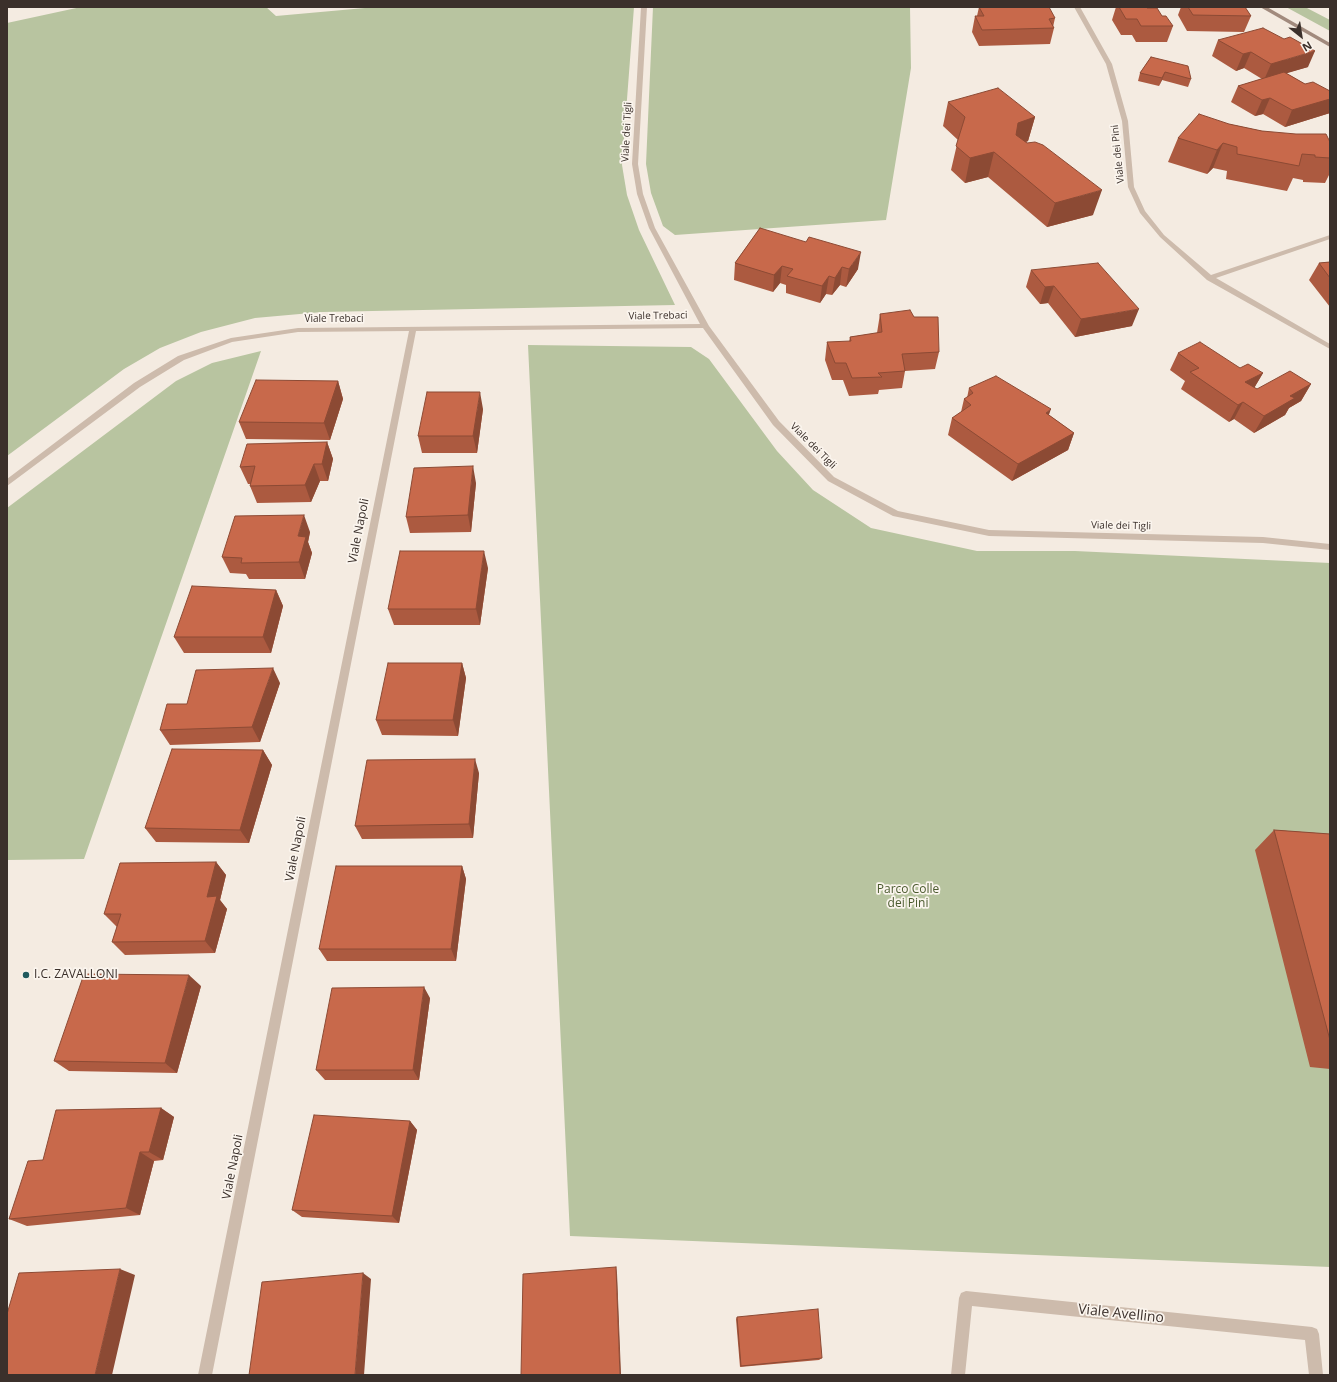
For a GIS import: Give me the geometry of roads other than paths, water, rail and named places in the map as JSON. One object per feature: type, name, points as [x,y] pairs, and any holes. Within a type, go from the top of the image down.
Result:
[{"type":"street","name":"Viale dei Tigli","points":[[644,7],[635,164],[640,194],[652,228],[705,326],[776,423],[831,479],[896,514],[989,533],[1263,540],[1330,547]]},
{"type":"street","name":"Viale dei Pini","points":[[1077,7],[1109,64],[1125,121],[1131,187],[1142,212],[1162,236],[1210,278],[1330,347]]},
{"type":"street","points":[[1263,7],[1330,45]]},
{"type":"street","points":[[1210,278],[1330,237]]},
{"type":"street","name":"Viale Trebaci","points":[[7,483],[137,385],[181,358],[231,340],[298,330],[705,326]]},
{"type":"street","name":"Viale Napoli","points":[[205,1375],[413,329]]},
{"type":"street","name":"Viale Avellino","points":[[958,1375],[966,1298],[1312,1334],[1316,1375]]},
{"type":"place","name":"I.C. ZAVALLONI","points":[[26,975]]},
{"type":"park label","name":"Parco Colle dei Pini","points":[[908,897]]}]
